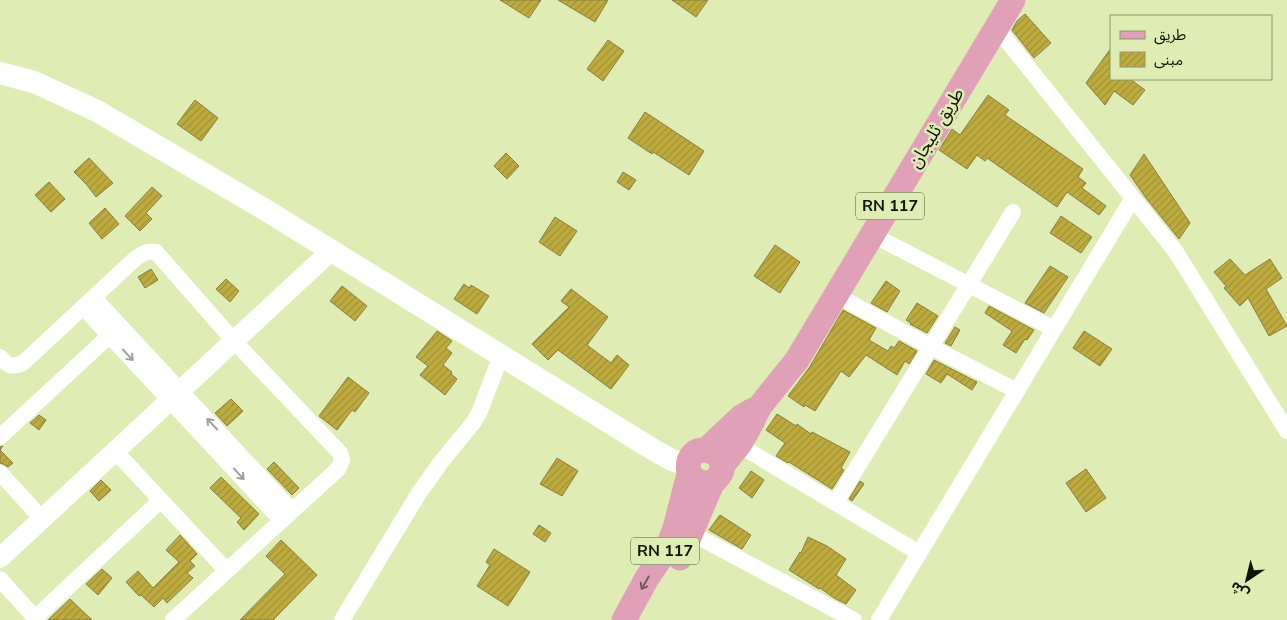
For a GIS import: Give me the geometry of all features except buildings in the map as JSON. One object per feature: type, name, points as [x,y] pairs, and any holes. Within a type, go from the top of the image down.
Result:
[{"type":"main road","name":"طريق ثليجان","points":[[714,466],[739,445],[760,406],[797,360],[1013,0]]},
{"type":"main road","points":[[3,76],[34,82],[97,111],[327,247],[501,356],[689,470],[696,481],[705,484],[714,466]]},
{"type":"main road","name":"طريق ثليجان","points":[[624,620],[647,578],[668,547],[683,530],[714,466],[741,417],[760,406]]},
{"type":"main road","name":"طريق ثليجان","points":[[643,620],[679,560],[689,470]]},
{"type":"street","points":[[996,27],[1176,252],[1287,431]]},
{"type":"street","points":[[880,620],[919,552],[1133,198]]},
{"type":"street","points":[[836,502],[1013,212]]},
{"type":"street","points":[[873,235],[1054,330]]},
{"type":"street","points":[[0,541],[171,391],[327,247]]},
{"type":"street","points":[[0,357],[7,365],[15,367],[23,363],[143,253],[156,252],[230,336],[340,453],[342,460],[338,469],[173,620]]},
{"type":"street","points":[[836,295],[1017,391]]},
{"type":"street","points":[[88,302],[110,336],[171,391]]},
{"type":"street","points":[[88,302],[287,516]]},
{"type":"street","points":[[0,437],[110,336]]},
{"type":"street","points":[[342,620],[419,492],[473,423],[479,413],[501,356]]},
{"type":"street","points":[[0,558],[116,451],[171,391]]},
{"type":"street","points":[[739,445],[919,552]]},
{"type":"street","points":[[116,451],[227,571]]},
{"type":"street","points":[[0,473],[34,510]]},
{"type":"street","points":[[0,579],[36,619],[161,500]]},
{"type":"street","points":[[683,530],[854,620]]}]
